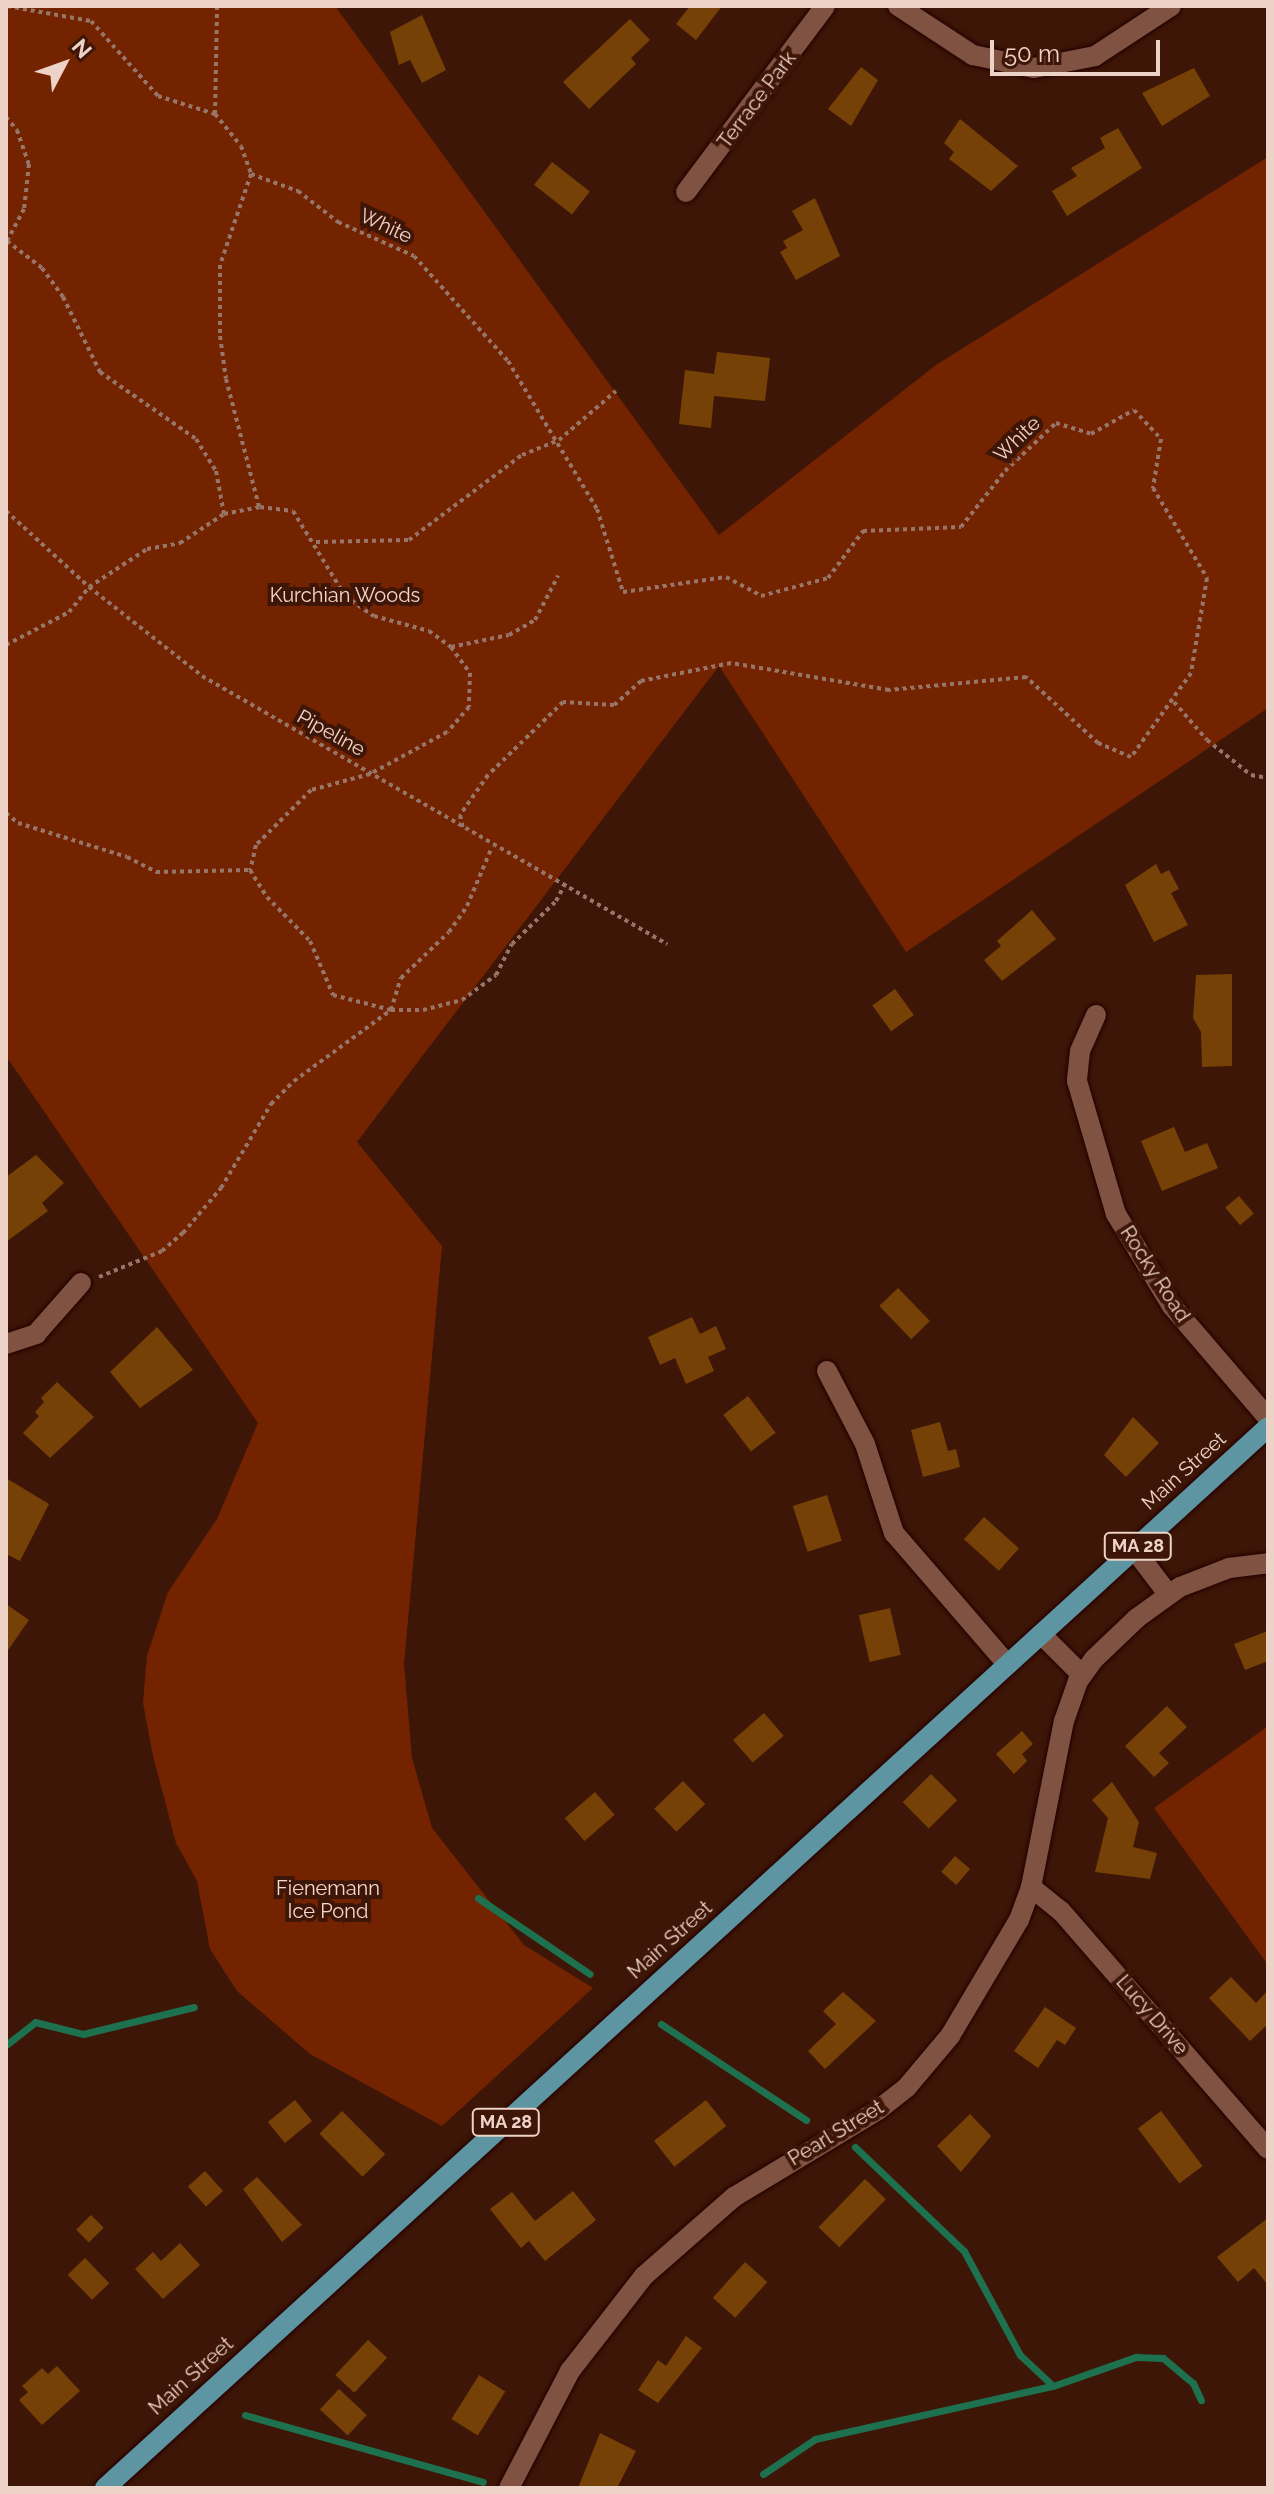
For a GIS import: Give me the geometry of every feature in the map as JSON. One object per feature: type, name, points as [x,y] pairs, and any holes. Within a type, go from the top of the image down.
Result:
[{"type":"main road","name":"Main Street","points":[[105,2488],[1268,1427]]},
{"type":"street","name":"Terrace Park","points":[[686,192],[825,6]]},
{"type":"street","points":[[898,6],[973,55],[1034,68],[1095,56],[1171,6]]},
{"type":"street","name":"Rocky Road","points":[[1096,1015],[1080,1051],[1077,1081],[1116,1214],[1172,1306],[1268,1418]]},
{"type":"street","points":[[6,1344],[36,1334],[81,1283]]},
{"type":"street","points":[[827,1371],[865,1444],[883,1508],[899,1541],[1008,1665]]},
{"type":"street","points":[[1134,1549],[1168,1594]]},
{"type":"street","name":"Pearl Street","points":[[509,2488],[570,2371],[644,2276],[734,2197],[878,2110],[934,2056],[1002,1956],[1031,1887],[1049,1779],[1082,1675],[1122,1631],[1168,1594],[1216,1572],[1268,1563]]},
{"type":"street","points":[[1041,1634],[1082,1675]]},
{"type":"street","name":"Lucy Drive","points":[[1031,1887],[1061,1911],[1268,2149]]},
{"type":"path","points":[[7,6],[91,21],[158,96],[215,114],[241,146],[251,174],[220,265],[220,336],[260,507]]},
{"type":"path","points":[[215,114],[217,6]]},
{"type":"path","points":[[6,117],[17,130],[29,164],[24,209],[6,242],[42,268],[63,297],[100,372],[196,439],[216,471],[224,514]]},
{"type":"path","name":"White","points":[[251,174],[298,191],[338,222],[414,256],[508,361],[553,443],[597,509],[623,592],[726,577],[761,596],[828,578],[863,531],[961,527],[1005,471],[1056,423],[1091,434],[1134,410],[1161,439],[1153,488],[1207,578],[1191,673],[1174,702],[1131,757],[1098,743],[1026,677],[889,690],[731,663],[641,681],[614,705],[563,702],[488,775],[460,815],[463,829]]},
{"type":"path","points":[[316,542],[409,540],[437,524],[511,462],[553,443],[616,391]]},
{"type":"path","points":[[6,645],[69,612],[89,587],[147,549],[180,543],[224,514],[260,507],[293,511],[316,542],[326,569],[345,596],[374,616],[429,631],[451,647],[470,673],[469,707],[447,732],[370,774],[311,790],[256,845],[250,870],[267,897],[310,941],[333,995],[391,1010],[423,1010],[462,1000],[496,975],[512,944],[556,901],[566,882]]},
{"type":"path","name":"Pipeline","points":[[6,511],[89,587],[202,676],[492,847],[566,882],[667,944]]},
{"type":"path","points":[[451,647],[509,635],[535,620],[558,576]]},
{"type":"path","points":[[1174,702],[1207,740],[1251,775],[1268,778]]},
{"type":"path","points":[[6,813],[18,823],[127,857],[156,872],[250,870]]},
{"type":"path","points":[[81,1283],[162,1251],[183,1233],[221,1188],[271,1104],[294,1081],[391,1010],[401,978],[449,932],[467,906],[492,847]]},
{"type":"green space","name":"Kurchian Woods","points":[[6,6],[335,6],[719,535],[936,365],[1268,157],[1268,708],[906,952],[719,666],[357,1142],[442,1246],[404,1664],[412,1758],[432,1828],[524,1945],[593,1988],[442,2126],[310,2054],[237,1991],[210,1949],[197,1881],[176,1843],[153,1756],[143,1703],[147,1656],[168,1592],[217,1519],[258,1423],[6,1056]]},
{"type":"green space","points":[[1268,1726],[1268,1965],[1154,1808]]},
{"type":"building","points":[[690,6],[722,6],[696,40],[676,24]]},
{"type":"building","points":[[422,15],[446,70],[422,83],[410,60],[399,65],[390,32]]},
{"type":"building","points":[[630,19],[650,40],[631,58],[636,64],[589,109],[563,82]]},
{"type":"building","points":[[861,67],[878,80],[851,126],[828,109]]},
{"type":"building","points":[[1194,68],[1210,96],[1162,126],[1142,93]]},
{"type":"building","points":[[960,119],[1018,166],[991,191],[949,159],[954,152],[944,143]]},
{"type":"building","points":[[1118,128],[1142,168],[1067,216],[1052,191],[1077,176],[1071,168],[1105,148],[1100,138]]},
{"type":"building","points":[[552,162],[590,192],[572,214],[534,185]]},
{"type":"building","points":[[815,198],[840,256],[796,280],[780,252],[787,248],[783,241],[803,230],[792,211]]},
{"type":"building","points":[[717,352],[770,358],[765,401],[714,396],[711,428],[679,424],[685,370],[714,374]]},
{"type":"building","points":[[1156,864],[1161,874],[1169,870],[1179,889],[1171,893],[1188,925],[1154,942],[1125,885]]},
{"type":"building","points":[[1032,910],[1056,939],[1002,981],[984,960],[1001,946],[997,941]]},
{"type":"building","points":[[1232,974],[1232,1066],[1202,1067],[1201,1032],[1193,1018],[1196,975]]},
{"type":"building","points":[[895,989],[914,1015],[891,1031],[872,1005]]},
{"type":"building","points":[[1174,1127],[1185,1152],[1207,1143],[1218,1168],[1162,1191],[1141,1141]]},
{"type":"building","points":[[36,1155],[64,1183],[42,1203],[48,1211],[6,1242],[6,1177]]},
{"type":"building","points":[[1239,1196],[1254,1214],[1240,1225],[1225,1208]]},
{"type":"building","points":[[898,1288],[930,1321],[911,1339],[879,1306]]},
{"type":"building","points":[[692,1317],[700,1334],[716,1326],[726,1349],[708,1357],[714,1371],[686,1384],[675,1358],[660,1365],[648,1337]]},
{"type":"building","points":[[157,1327],[193,1370],[140,1408],[110,1372]]},
{"type":"building","points":[[57,1382],[94,1417],[50,1458],[23,1433],[39,1416],[35,1412],[44,1402],[41,1398]]},
{"type":"building","points":[[748,1396],[776,1433],[751,1451],[723,1415]]},
{"type":"building","points":[[1133,1417],[1159,1443],[1126,1477],[1104,1455]]},
{"type":"building","points":[[940,1422],[948,1451],[956,1449],[960,1467],[923,1477],[911,1430]]},
{"type":"building","points":[[6,1478],[49,1504],[20,1561],[6,1554]]},
{"type":"building","points":[[827,1495],[842,1541],[808,1552],[793,1506]]},
{"type":"building","points":[[984,1517],[1019,1548],[999,1571],[964,1539]]},
{"type":"building","points":[[6,1604],[29,1620],[6,1653]]},
{"type":"building","points":[[890,1608],[901,1655],[870,1662],[859,1615]]},
{"type":"building","points":[[1268,1631],[1268,1661],[1245,1670],[1234,1644]]},
{"type":"building","points":[[1167,1706],[1187,1727],[1159,1753],[1169,1763],[1154,1777],[1125,1746]]},
{"type":"building","points":[[764,1713],[784,1736],[753,1763],[733,1740]]},
{"type":"building","points":[[1022,1731],[1033,1744],[1022,1754],[1027,1761],[1014,1774],[996,1754]]},
{"type":"building","points":[[931,1774],[957,1800],[929,1828],[903,1802]]},
{"type":"building","points":[[683,1781],[705,1804],[676,1832],[654,1809]]},
{"type":"building","points":[[1112,1782],[1139,1822],[1133,1847],[1157,1853],[1150,1879],[1095,1872],[1108,1818],[1092,1800]]},
{"type":"building","points":[[595,1792],[615,1815],[584,1841],[565,1818]]},
{"type":"building","points":[[955,1856],[970,1869],[956,1885],[941,1872]]},
{"type":"building","points":[[1231,1977],[1256,2003],[1268,1990],[1268,2024],[1250,2041],[1209,1998]]},
{"type":"building","points":[[843,1992],[876,2021],[825,2069],[808,2051],[836,2024],[823,2011]]},
{"type":"building","points":[[1045,2007],[1076,2028],[1065,2045],[1057,2040],[1038,2068],[1014,2051]]},
{"type":"building","points":[[295,2100],[312,2121],[285,2143],[268,2122]]},
{"type":"building","points":[[706,2100],[726,2126],[674,2167],[654,2141]]},
{"type":"building","points":[[342,2111],[385,2154],[363,2177],[319,2134]]},
{"type":"building","points":[[1161,2111],[1203,2166],[1179,2184],[1138,2128]]},
{"type":"building","points":[[970,2114],[991,2136],[961,2172],[937,2146]]},
{"type":"building","points":[[205,2171],[223,2191],[206,2206],[188,2186]]},
{"type":"building","points":[[257,2177],[302,2225],[282,2242],[243,2189]]},
{"type":"building","points":[[865,2179],[886,2199],[839,2247],[818,2227]]},
{"type":"building","points":[[573,2191],[596,2220],[545,2261],[529,2241],[521,2248],[490,2209],[512,2192],[535,2221]]},
{"type":"building","points":[[91,2215],[104,2228],[89,2243],[76,2230]]},
{"type":"building","points":[[1268,2218],[1268,2285],[1254,2268],[1238,2282],[1217,2257]]},
{"type":"building","points":[[180,2243],[200,2265],[163,2299],[135,2269],[153,2252],[161,2261]]},
{"type":"building","points":[[85,2258],[109,2283],[92,2300],[68,2275]]},
{"type":"building","points":[[745,2262],[767,2282],[735,2318],[713,2298]]},
{"type":"building","points":[[686,2336],[702,2348],[658,2403],[638,2390],[658,2360],[666,2366]]},
{"type":"building","points":[[368,2340],[387,2358],[354,2393],[335,2375]]},
{"type":"building","points":[[57,2366],[80,2391],[42,2425],[19,2400],[28,2392],[22,2386],[42,2368],[48,2374]]},
{"type":"building","points":[[479,2375],[505,2391],[478,2436],[451,2419]]},
{"type":"building","points":[[339,2389],[367,2415],[348,2435],[320,2409]]},
{"type":"building","points":[[600,2433],[636,2451],[617,2488],[578,2488]]},
{"type":"waterway","points":[[478,1898],[590,1974]]},
{"type":"waterway","points":[[6,2045],[35,2022],[83,2034],[194,2007]]},
{"type":"waterway","points":[[661,2024],[806,2120]]},
{"type":"waterway","points":[[855,2147],[964,2251],[1020,2355],[1053,2386]]},
{"type":"waterway","points":[[763,2474],[815,2439],[1053,2386],[1136,2357],[1163,2358],[1193,2383],[1201,2400]]},
{"type":"waterway","points":[[245,2415],[483,2482]]},
{"type":"park label","name":"Fienemann Ice Pond","points":[[328,1900]]}]
